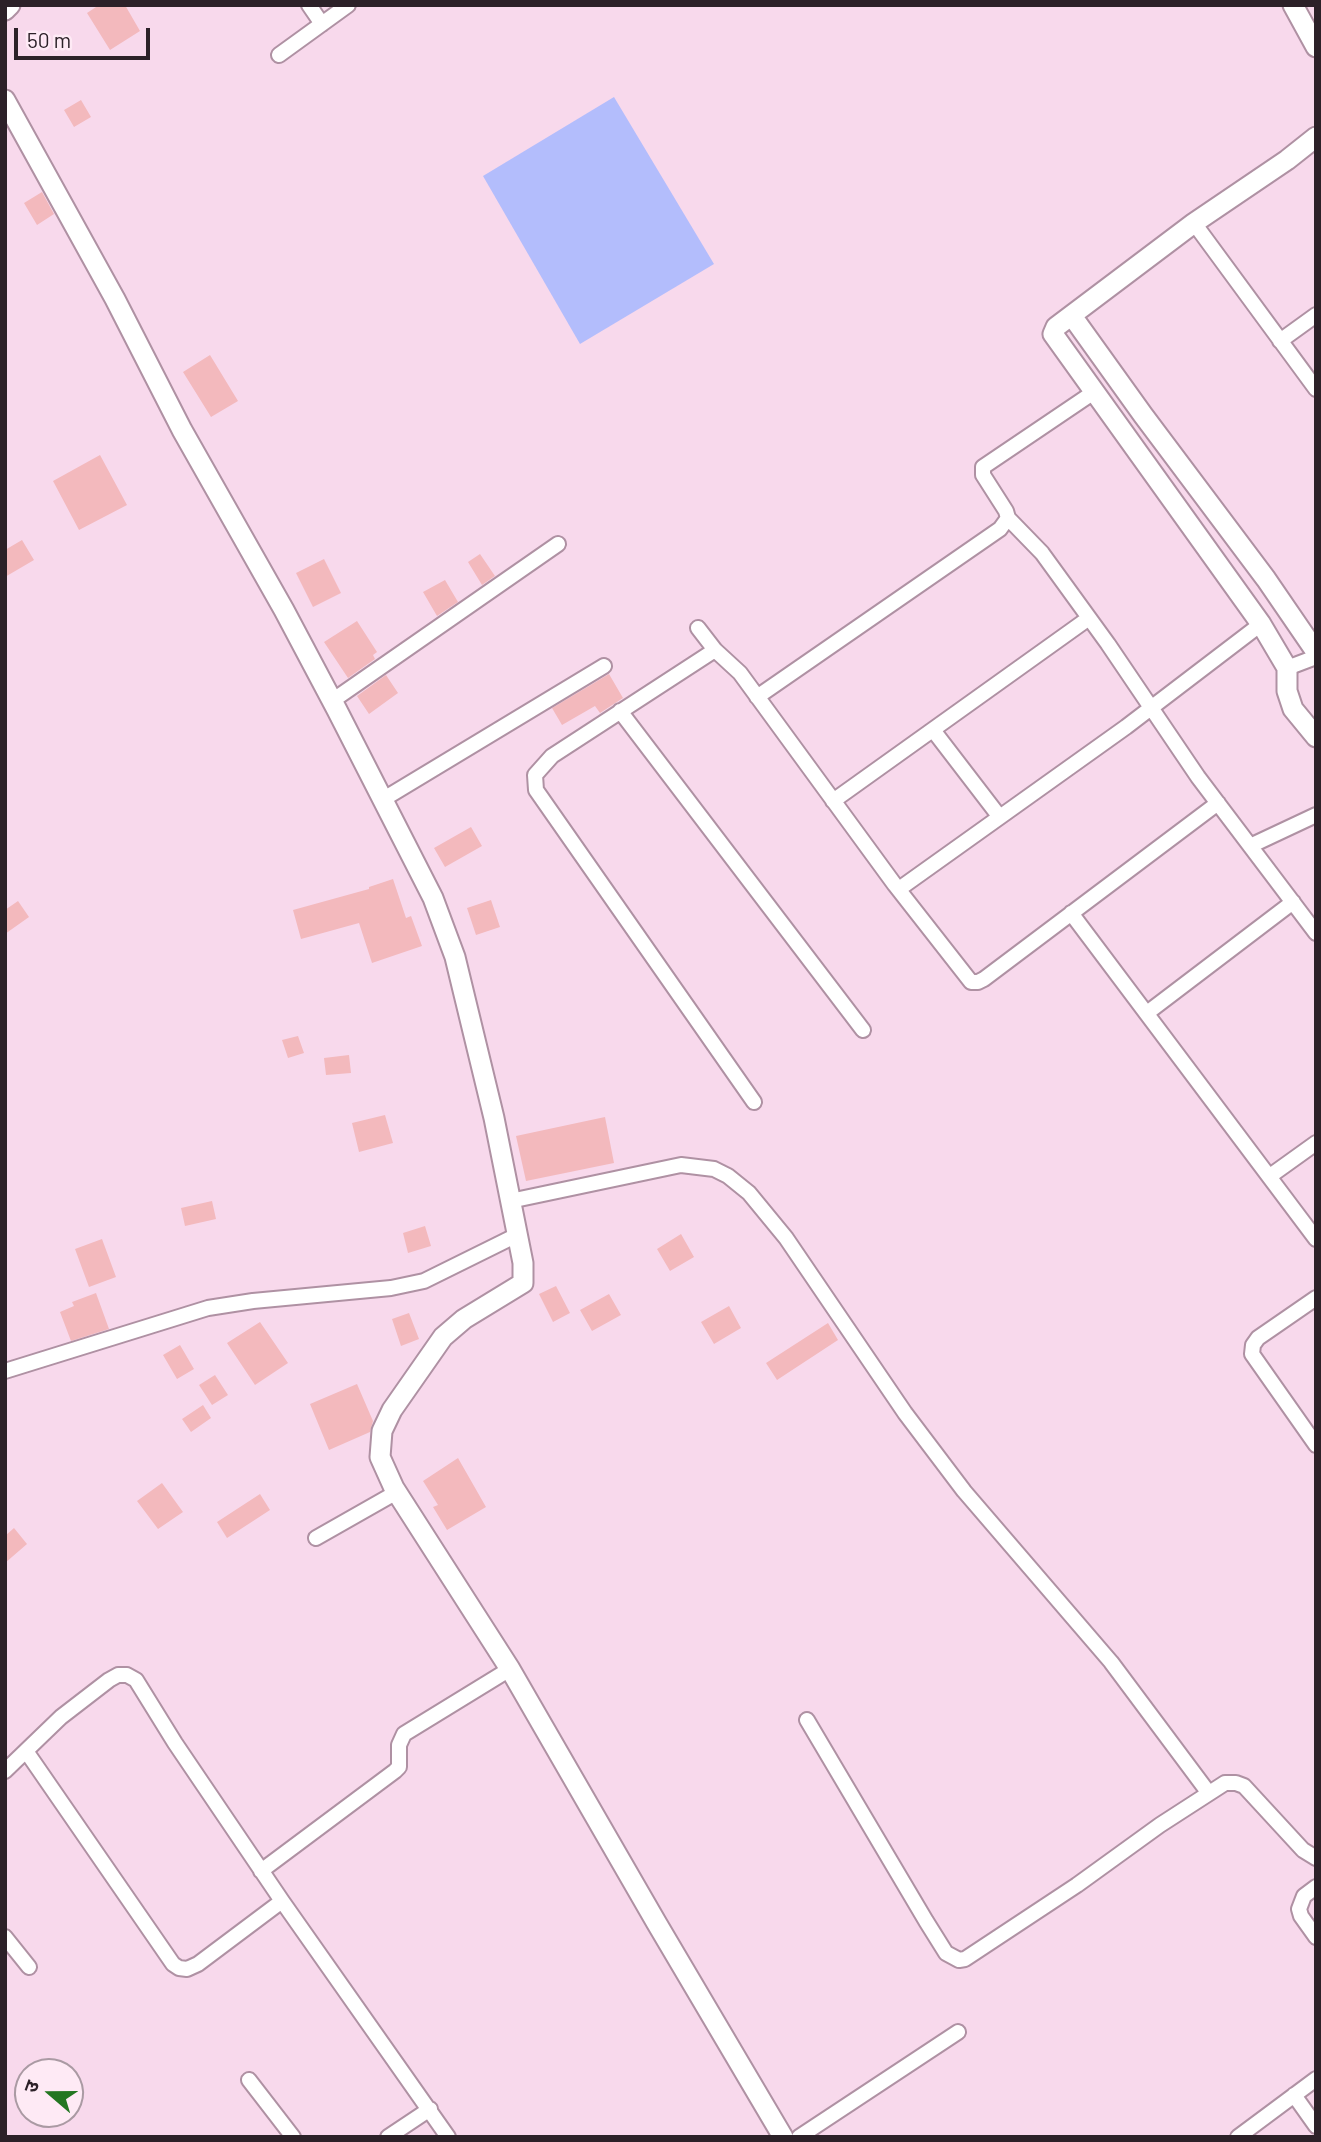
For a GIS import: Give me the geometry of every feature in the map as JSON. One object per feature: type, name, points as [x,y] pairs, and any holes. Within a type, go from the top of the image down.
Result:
[{"type":"street","points":[[5,10],[10,5]]},
{"type":"street","points":[[309,5],[321,24]]},
{"type":"street","points":[[279,55],[348,5]]},
{"type":"street","points":[[1293,5],[1316,47]]},
{"type":"street","points":[[5,100],[115,299],[182,430],[284,610],[433,898],[452,945],[494,1118],[524,1274],[523,1283],[464,1319],[443,1337],[402,1394],[387,1421],[380,1440],[380,1457],[397,1492],[510,1669],[783,2137]]},
{"type":"street","points":[[1316,137],[1055,327],[1053,334],[1261,624],[1287,668],[1289,699],[1293,709],[1316,737]]},
{"type":"street","points":[[1195,223],[1316,389]]},
{"type":"street","points":[[1280,341],[1316,315]]},
{"type":"street","points":[[1072,316],[1266,579],[1316,654],[1287,668]]},
{"type":"street","points":[[1094,392],[983,467],[983,475],[1008,518],[1036,546],[1218,803],[1316,933]]},
{"type":"street","points":[[757,697],[1000,529],[1008,518]]},
{"type":"street","points":[[332,701],[558,544]]},
{"type":"street","points":[[833,801],[1089,618]]},
{"type":"street","points":[[899,889],[1150,708],[1261,624]]},
{"type":"street","points":[[698,628],[715,650],[735,668],[971,982],[984,979],[1218,803]]},
{"type":"street","points":[[715,650],[552,756],[535,775],[536,790],[754,1102]]},
{"type":"street","points":[[382,800],[604,666]]},
{"type":"street","points":[[620,711],[863,1030]]},
{"type":"street","points":[[933,730],[999,816]]},
{"type":"street","points":[[1250,846],[1316,815]]},
{"type":"street","points":[[1147,1013],[1293,902]]},
{"type":"street","points":[[1072,913],[1316,1239]]},
{"type":"street","points":[[1270,1176],[1316,1143]]},
{"type":"street","points":[[510,1201],[681,1166],[714,1169],[728,1176],[749,1194],[778,1227],[905,1413],[964,1491],[1111,1662],[1208,1792]]},
{"type":"street","points":[[5,1371],[208,1308],[391,1289],[424,1281],[517,1236]]},
{"type":"street","points":[[1316,1298],[1258,1338],[1253,1345],[1252,1354],[1316,1445]]},
{"type":"street","points":[[316,1538],[397,1492]]},
{"type":"street","points":[[261,1871],[395,1772],[399,1767],[399,1745],[404,1734],[510,1669]]},
{"type":"street","points":[[5,1771],[61,1717],[109,1680],[118,1675],[127,1675],[143,1689],[175,1744],[261,1871],[448,2137]]},
{"type":"street","points":[[807,1720],[946,1953],[959,1960],[965,1959],[1077,1885],[1208,1792],[1225,1783],[1244,1786],[1303,1850],[1316,1858]]},
{"type":"street","points":[[26,1751],[173,1964],[187,1969],[198,1964],[282,1901]]},
{"type":"street","points":[[1316,1887],[1304,1896],[1299,1909],[1316,1937]]},
{"type":"street","points":[[5,1937],[29,1967]]},
{"type":"street","points":[[799,2137],[958,2032]]},
{"type":"street","points":[[1238,2137],[1316,2079]]},
{"type":"street","points":[[249,2080],[293,2137]]},
{"type":"street","points":[[1294,2095],[1316,2126]]},
{"type":"street","points":[[388,2137],[430,2109]]},
{"type":"water","points":[[614,97],[714,264],[580,344],[483,176]]},
{"type":"building","points":[[99,5],[125,5],[140,31],[110,50],[87,13]]},
{"type":"building","points":[[81,100],[91,117],[74,127],[64,110]]},
{"type":"building","points":[[42,192],[54,214],[37,225],[24,203]]},
{"type":"building","points":[[210,355],[238,401],[211,417],[183,372]]},
{"type":"building","points":[[100,455],[127,505],[79,530],[53,481]]},
{"type":"building","points":[[22,540],[34,560],[5,577],[5,550]]},
{"type":"building","points":[[480,554],[495,576],[482,585],[468,562]]},
{"type":"building","points":[[324,559],[341,593],[313,607],[296,573]]},
{"type":"building","points":[[445,580],[458,602],[437,616],[423,592]]},
{"type":"building","points":[[357,621],[377,652],[373,655],[375,659],[348,678],[324,642]]},
{"type":"building","points":[[609,674],[623,698],[600,713],[595,706],[562,725],[552,708]]},
{"type":"building","points":[[386,675],[398,693],[369,714],[357,696]]},
{"type":"building","points":[[471,827],[482,846],[445,867],[434,848]]},
{"type":"building","points":[[393,879],[406,918],[411,916],[422,946],[372,963],[359,923],[301,939],[293,910],[369,889]]},
{"type":"building","points":[[491,900],[500,927],[476,935],[467,908]]},
{"type":"building","points":[[18,901],[29,917],[5,934],[5,910]]},
{"type":"building","points":[[298,1036],[304,1053],[288,1058],[282,1040]]},
{"type":"building","points":[[349,1055],[351,1073],[326,1075],[324,1058]]},
{"type":"building","points":[[385,1115],[393,1143],[359,1152],[352,1123]]},
{"type":"building","points":[[605,1117],[614,1163],[526,1181],[516,1136]]},
{"type":"building","points":[[212,1201],[216,1219],[185,1226],[181,1208]]},
{"type":"building","points":[[425,1226],[431,1246],[408,1253],[403,1233]]},
{"type":"building","points":[[681,1234],[694,1257],[670,1271],[657,1249]]},
{"type":"building","points":[[102,1239],[116,1277],[89,1287],[75,1249]]},
{"type":"building","points":[[556,1286],[570,1313],[553,1322],[539,1294]]},
{"type":"building","points":[[96,1293],[109,1329],[71,1341],[60,1312],[74,1306],[72,1302]]},
{"type":"building","points":[[609,1294],[621,1315],[592,1331],[580,1310]]},
{"type":"building","points":[[729,1306],[741,1328],[714,1344],[701,1322]]},
{"type":"building","points":[[409,1313],[419,1339],[401,1346],[392,1319]]},
{"type":"building","points":[[260,1322],[288,1363],[255,1385],[227,1343]]},
{"type":"building","points":[[828,1323],[838,1340],[777,1380],[766,1363]]},
{"type":"building","points":[[180,1345],[194,1369],[177,1379],[163,1355]]},
{"type":"building","points":[[215,1375],[228,1395],[212,1405],[199,1385]]},
{"type":"building","points":[[357,1384],[373,1421],[370,1432],[329,1450],[310,1404]]},
{"type":"building","points":[[203,1405],[211,1418],[191,1432],[182,1419]]},
{"type":"building","points":[[458,1458],[486,1507],[447,1530],[433,1507],[438,1505],[423,1481]]},
{"type":"building","points":[[162,1483],[183,1512],[158,1529],[137,1501]]},
{"type":"building","points":[[260,1494],[270,1510],[227,1538],[217,1522]]},
{"type":"building","points":[[14,1528],[27,1544],[5,1563],[5,1536]]}]
